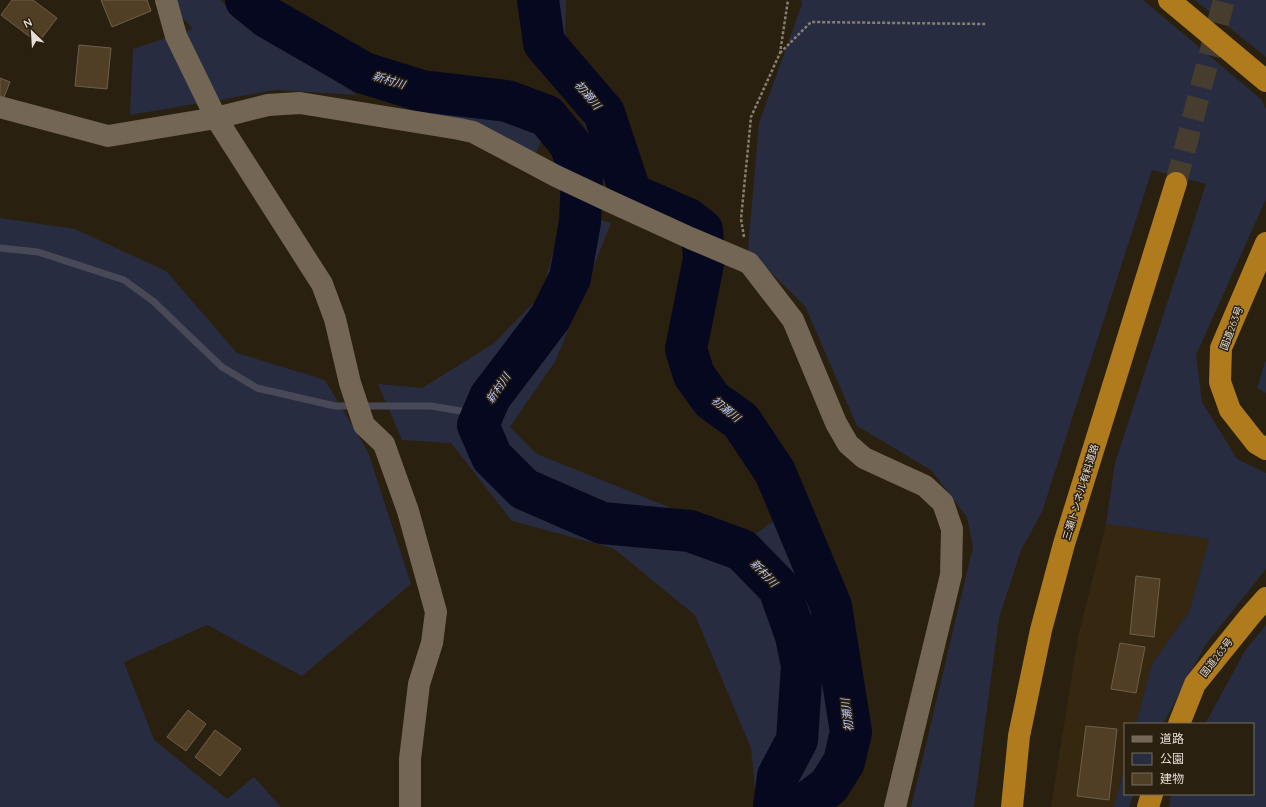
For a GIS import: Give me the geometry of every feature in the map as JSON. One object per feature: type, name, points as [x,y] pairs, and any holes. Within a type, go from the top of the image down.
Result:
[{"type":"highway","points":[[1169,0],[1266,81]]},
{"type":"highway","name":"三瀬トンネル有料道路","points":[[1012,807],[1019,736],[1041,630],[1064,544],[1176,183]]},
{"type":"highway","name":"国道263号","points":[[1266,243],[1221,348],[1220,382],[1230,410],[1256,443],[1266,449]]},
{"type":"highway","name":"国道263号","points":[[1179,723],[1195,684],[1266,598]]},
{"type":"highway","points":[[1148,807],[1152,795]]},
{"type":"street","points":[[166,0],[176,36],[216,118],[322,284],[335,319],[350,383],[364,425],[384,444],[408,511],[436,612],[432,643],[419,684],[410,759],[410,807]]},
{"type":"street","points":[[0,107],[108,136],[216,118],[268,104],[300,103],[459,129],[473,132],[556,176],[690,238],[749,263],[792,320],[836,423],[848,444],[864,458],[925,486],[943,503],[952,530],[952,575],[895,807]]},
{"type":"path","points":[[749,263],[741,219],[751,117],[780,53],[788,0]]},
{"type":"path","points":[[780,53],[811,22],[986,24]]},
{"type":"shaded area","points":[[1106,524],[1209,539],[1189,612],[1152,664],[1136,723],[1124,723],[1124,770],[1114,807],[1051,807],[1078,637]]},
{"type":"green space","points":[[166,0],[220,0],[237,14],[357,95],[276,90],[130,115],[133,49],[193,29]]},
{"type":"green space","points":[[521,0],[566,0],[565,41],[615,109],[641,178],[622,199],[579,114],[535,55]]},
{"type":"green space","points":[[801,0],[1143,0],[1262,100],[1266,109],[1266,199],[1196,355],[1202,402],[1237,459],[1266,473],[1266,569],[1206,644],[1164,723],[1136,723],[1152,664],[1189,612],[1209,539],[1106,524],[1115,463],[1206,184],[1152,170],[1042,512],[1021,550],[999,618],[974,807],[911,807],[973,547],[967,517],[931,470],[857,426],[805,306],[748,250],[759,123],[802,4]]},
{"type":"green space","points":[[1195,0],[1266,0],[1266,57]]},
{"type":"green space","points":[[415,103],[497,113],[544,134],[536,153],[476,123],[415,112]]},
{"type":"green space","points":[[564,209],[611,223],[556,360],[510,427],[537,454],[748,539],[778,518],[821,605],[835,742],[828,769],[787,804],[756,798],[751,748],[695,615],[613,548],[512,521],[451,443],[402,440],[378,384],[422,388],[493,344],[542,294]]},
{"type":"green space","points":[[0,218],[75,229],[166,271],[237,353],[325,380],[368,452],[411,584],[302,676],[207,625],[124,662],[154,740],[227,799],[254,777],[281,807],[0,807]]},
{"type":"green space","points":[[1266,359],[1266,393],[1257,388]]},
{"type":"green space","points":[[1266,625],[1266,807],[1169,807],[1171,795],[1254,795],[1254,723],[1206,723],[1246,649]]},
{"type":"green space","points":[[1124,770],[1124,795],[1134,795],[1129,807],[1114,807]]},
{"type":"building","points":[[12,0],[33,0],[57,18],[38,43],[1,15]]},
{"type":"building","points":[[101,0],[147,0],[151,11],[112,27]]},
{"type":"building","points":[[79,45],[111,48],[107,89],[75,86]]},
{"type":"building","points":[[0,78],[10,82],[2,102],[0,101]]},
{"type":"building","points":[[1136,576],[1160,579],[1154,637],[1130,634]]},
{"type":"building","points":[[1120,643],[1145,647],[1136,693],[1111,689]]},
{"type":"building","points":[[188,710],[206,724],[186,751],[167,737]]},
{"type":"building","points":[[1086,726],[1117,729],[1109,800],[1077,796]]},
{"type":"building","points":[[215,730],[241,749],[220,776],[195,757]]},
{"type":"waterway","name":"新村川","points":[[246,0],[267,17],[364,73],[422,91],[507,101],[547,116],[570,144],[582,177],[580,222],[570,278],[550,318],[490,397],[478,425],[492,457],[524,489],[602,523],[690,531],[742,550],[779,588],[796,636],[802,666],[797,740],[778,776],[774,807]]},
{"type":"waterway","name":"初瀬川","points":[[538,0],[544,43],[604,113],[631,194],[688,219],[702,230],[704,259],[686,349],[694,375],[712,400],[741,421],[775,472],[831,606],[851,732],[844,762],[829,786],[801,807]]},
{"type":"waterway","points":[[0,248],[38,252],[124,280],[153,301],[222,367],[257,388],[335,406],[431,406],[461,411],[478,425]]},
{"type":"tunnel","points":[[1176,183],[1224,0]]}]
